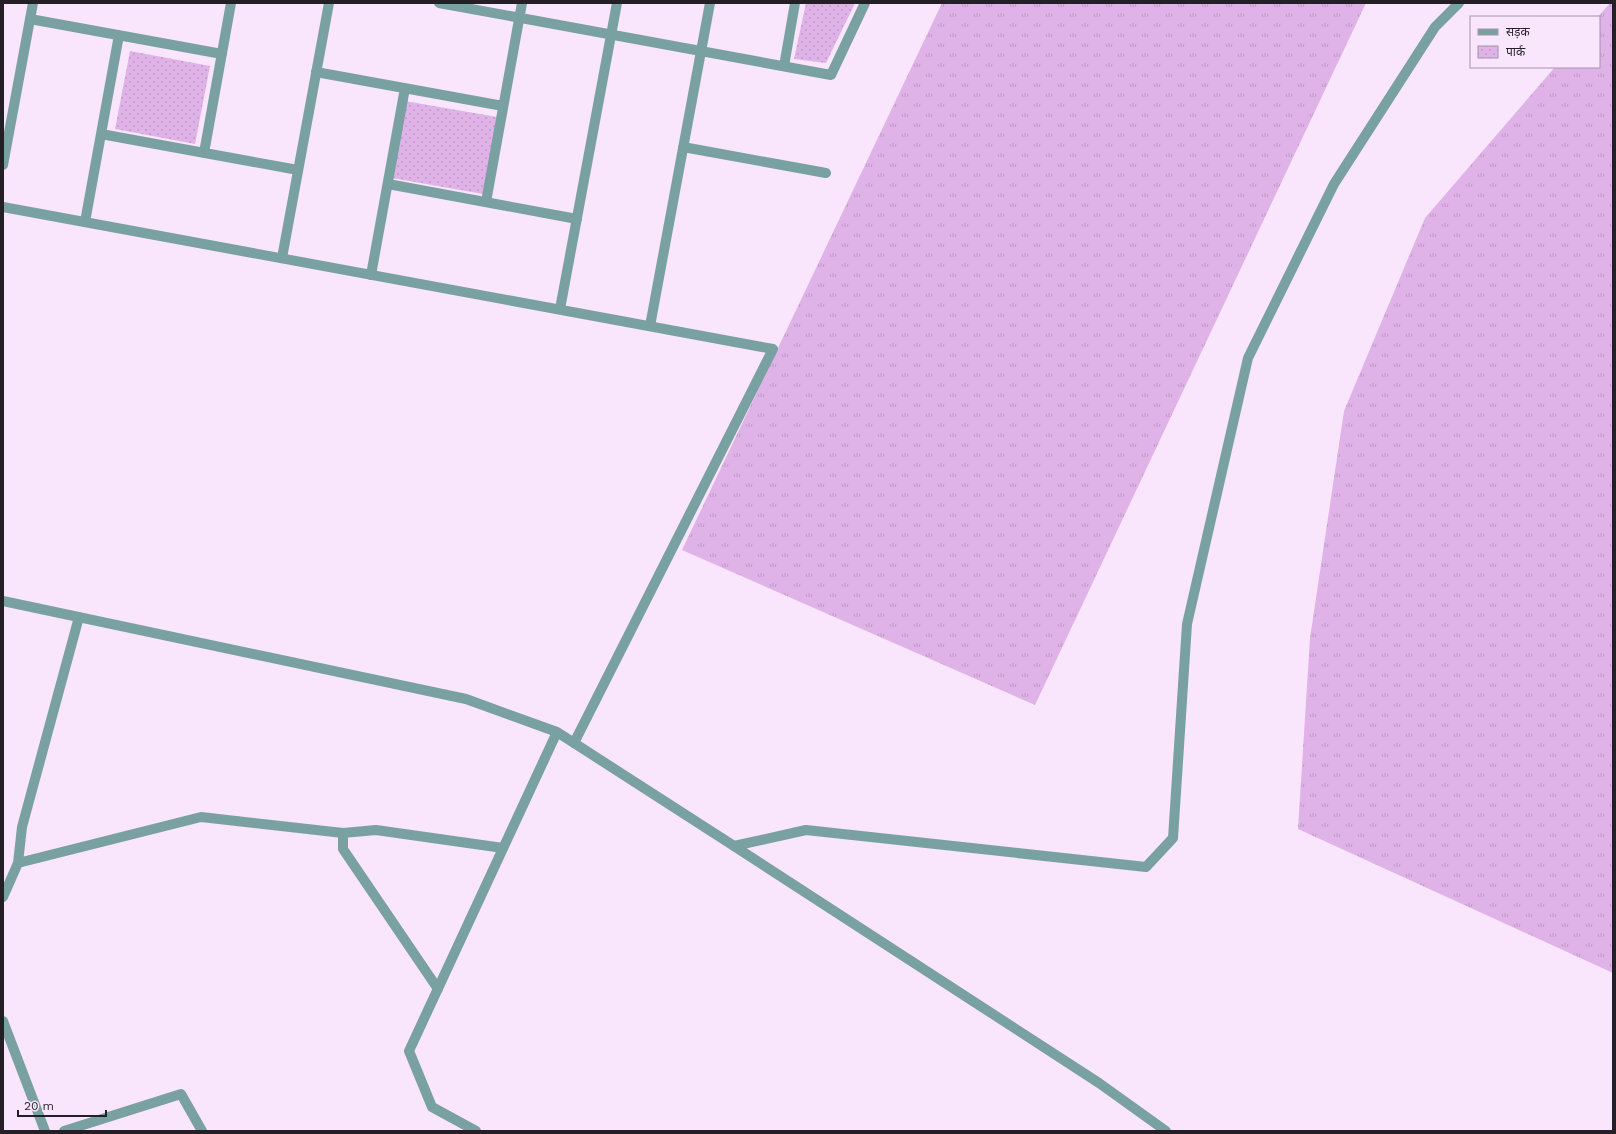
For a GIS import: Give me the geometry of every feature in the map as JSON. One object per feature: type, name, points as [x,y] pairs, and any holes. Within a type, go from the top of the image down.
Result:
[{"type":"street","points":[[3,164],[7,118],[33,3]]},
{"type":"street","points":[[204,153],[231,3]]},
{"type":"street","points":[[282,258],[329,3]]},
{"type":"street","points":[[439,3],[832,75],[865,3]]},
{"type":"street","points":[[486,202],[522,3]]},
{"type":"street","points":[[560,310],[617,3]]},
{"type":"street","points":[[650,326],[710,3]]},
{"type":"street","points":[[784,66],[795,3]]},
{"type":"street","points":[[734,846],[806,830],[1146,867],[1173,838],[1187,624],[1248,358],[1334,184],[1434,27],[1459,3]]},
{"type":"street","points":[[30,19],[222,54]]},
{"type":"street","points":[[85,222],[119,35]]},
{"type":"street","points":[[316,72],[503,106]]},
{"type":"street","points":[[371,275],[405,88]]},
{"type":"street","points":[[101,134],[298,170]]},
{"type":"street","points":[[683,147],[826,173]]},
{"type":"street","points":[[388,184],[577,219]]},
{"type":"street","points":[[3,207],[773,349],[574,743]]},
{"type":"street","points":[[3,601],[466,699],[557,732],[1099,1083],[1166,1131]]},
{"type":"street","points":[[3,897],[18,863],[22,827],[79,617]]},
{"type":"street","points":[[476,1131],[432,1107],[409,1051],[557,732]]},
{"type":"street","points":[[18,863],[201,817],[343,833],[376,830],[504,848]]},
{"type":"street","points":[[343,833],[343,849],[438,989]]},
{"type":"street","points":[[3,1021],[45,1131]]},
{"type":"street","points":[[64,1131],[182,1094],[202,1131]]},
{"type":"green space","points":[[806,3],[855,3],[826,63],[794,59]]},
{"type":"green space","points":[[942,3],[1366,3],[1035,705],[682,550]]},
{"type":"green space","points":[[1610,3],[1613,3],[1613,973],[1298,829],[1310,638],[1344,411],[1425,218],[1554,68],[1600,68],[1599,16]]},
{"type":"green space","points":[[130,51],[210,66],[195,144],[115,129]]},
{"type":"green space","points":[[405,101],[497,117],[483,194],[392,178]]}]
